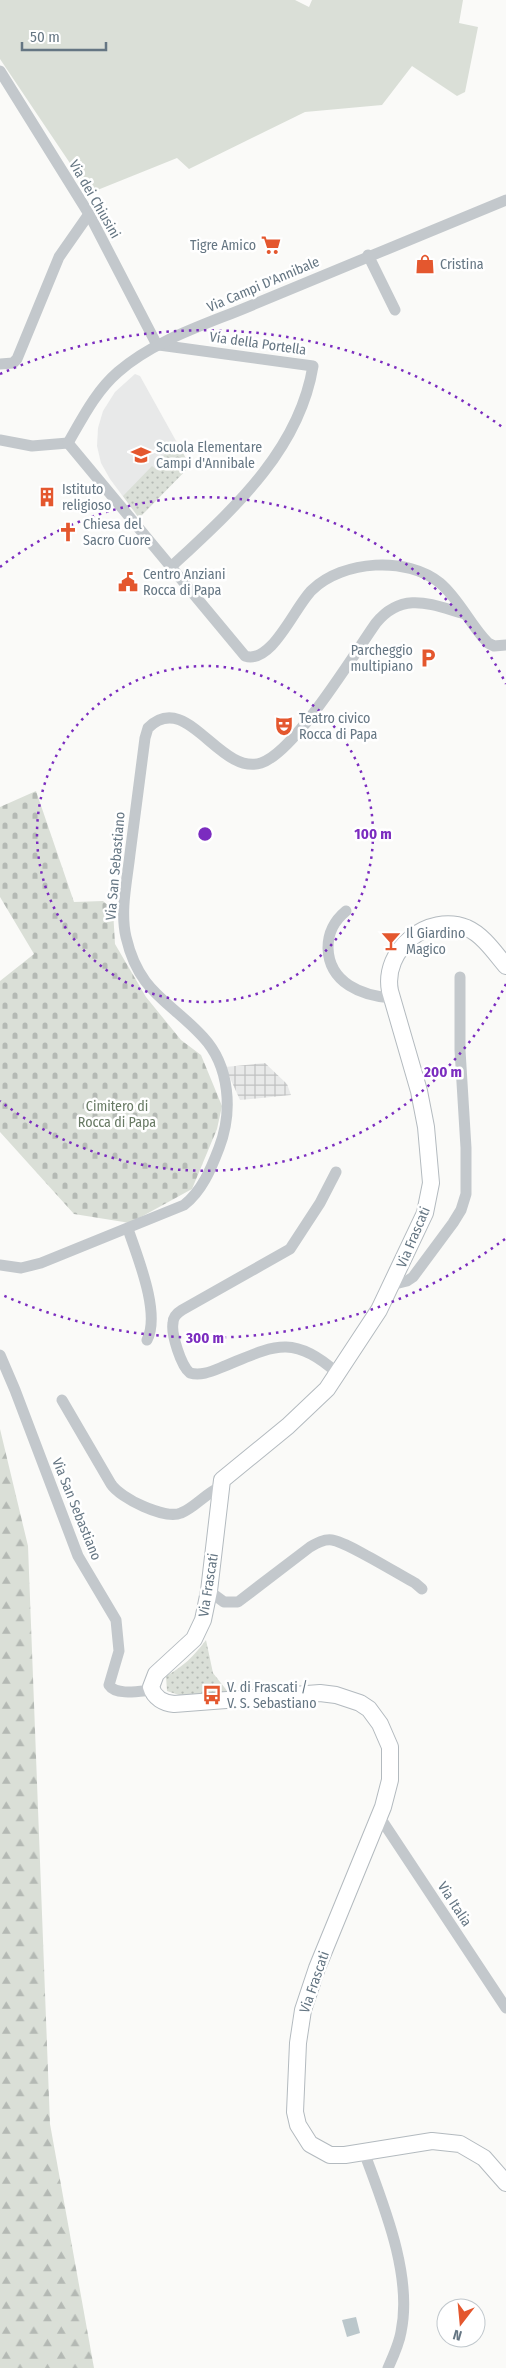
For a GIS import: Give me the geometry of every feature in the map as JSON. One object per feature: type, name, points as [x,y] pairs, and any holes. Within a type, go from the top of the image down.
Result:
[{"type":"main road","name":"Via Frascati","points":[[506,966],[472,930],[457,924],[434,926],[410,939],[392,962],[388,979],[392,998],[423,1109],[431,1183],[427,1208],[419,1230],[379,1310],[327,1389],[288,1426],[224,1478],[220,1487],[209,1591],[203,1620],[196,1635],[156,1674],[152,1681],[152,1690],[160,1699],[174,1704],[320,1693],[350,1699],[364,1705],[385,1732],[391,1754],[390,1780],[379,1816],[311,1983],[301,2019],[298,2044],[296,2116],[303,2136],[314,2148],[330,2155],[364,2152],[432,2141],[454,2142],[466,2146],[484,2158],[506,2183]]},
{"type":"street","name":"Via dei Chiusini","points":[[0,71],[89,214],[157,345]]},
{"type":"street","name":"Via Campi D'Annibale","points":[[68,443],[87,410],[107,383],[124,367],[157,345],[368,255],[506,200]]},
{"type":"street","points":[[0,364],[13,364],[17,359],[59,257],[89,214]]},
{"type":"street","points":[[368,255],[395,310]]},
{"type":"street","name":"Via della Portella","points":[[157,345],[313,366],[305,399],[273,461],[244,498],[171,567]]},
{"type":"street","points":[[0,440],[32,446],[68,443],[241,652],[250,658],[261,655],[270,648],[316,586],[333,577],[361,568],[398,565],[422,572],[446,589],[488,644],[502,646]]},
{"type":"street","name":"Via San Sebastiano","points":[[0,1264],[16,1268],[30,1266],[179,1208],[198,1192],[222,1142],[228,1109],[224,1078],[211,1047],[201,1034],[162,1001],[146,983],[125,934],[125,894],[145,738],[148,728],[162,720],[183,720],[230,758],[248,764],[260,763],[277,753],[312,714],[341,676],[376,622],[386,613],[400,605],[413,601],[465,614]]},
{"type":"street","points":[[346,911],[334,924],[329,936],[329,957],[333,968],[340,979],[352,988],[372,996],[392,998]]},
{"type":"street","points":[[391,1285],[406,1282],[413,1277],[453,1223],[465,1199],[467,1164],[460,1050],[460,977]]},
{"type":"street","points":[[336,1172],[320,1203],[290,1249],[182,1310],[175,1316],[172,1326],[184,1368],[194,1374],[207,1373],[262,1351],[292,1347],[312,1353],[337,1374]]},
{"type":"street","points":[[128,1229],[141,1269],[151,1314],[152,1326],[146,1340]]},
{"type":"street","name":"Via San Sebastiano","points":[[0,1355],[78,1556],[116,1620],[120,1651],[108,1685],[112,1690],[120,1691],[152,1690]]},
{"type":"street","points":[[62,1400],[111,1484],[118,1493],[128,1499],[162,1513],[175,1515],[220,1487]]},
{"type":"street","points":[[209,1591],[224,1602],[238,1602],[310,1547],[327,1540],[349,1547],[415,1583],[422,1589]]},
{"type":"street","name":"Via Italia","points":[[379,1816],[506,2008]]},
{"type":"street","points":[[364,2152],[390,2226],[401,2284],[402,2332],[388,2368]]},
{"type":"shaded area","name":"Scuola Elementare Campi d'Annibale","points":[[135,374],[140,376],[190,466],[139,518],[110,479],[101,463],[97,446],[98,428],[103,411],[115,392]]},
{"type":"shaded area","points":[[265,1063],[287,1084],[291,1095],[240,1100],[225,1067]]},
{"type":"shaded area","points":[[356,2317],[360,2333],[347,2337],[342,2320]]},
{"type":"green space","points":[[0,0],[295,0],[309,7],[312,0],[463,0],[459,23],[478,27],[465,92],[457,96],[412,66],[382,105],[305,112],[189,169],[177,158],[90,193],[0,59]]},
{"type":"green space","points":[[177,442],[190,466],[139,518],[123,496],[152,466],[157,470],[163,464],[159,460]]},
{"type":"green space","name":"Cimitero di Rocca di Papa","points":[[36,791],[74,902],[103,901],[113,910],[115,944],[146,997],[181,1040],[201,1055],[222,1106],[217,1129],[192,1189],[130,1223],[74,1214],[0,1132],[0,981],[34,954],[0,897],[0,807]]},
{"type":"green space","points":[[0,1429],[28,1546],[50,2124],[94,2368],[0,2368]]},
{"type":"green space","points":[[206,1640],[213,1673],[228,1692],[225,1694],[179,1695],[167,1691],[166,1676],[188,1661]]},
{"type":"place","name":"Tigre Amico","points":[[271,245]]},
{"type":"place","name":"Cristina","points":[[425,264]]},
{"type":"place","name":"Scuola Elementare Campi d'Annibale","points":[[141,455]]},
{"type":"place","name":"Istituto religioso","points":[[47,497]]},
{"type":"place","name":"Chiesa del Sacro Cuore","points":[[68,532]]},
{"type":"place","name":"Centro Anziani Rocca di Papa","points":[[128,582]]},
{"type":"place","name":"Parcheggio multipiano","points":[[428,658]]},
{"type":"place","name":"Teatro civico Rocca di Papa","points":[[284,726]]},
{"type":"place","name":"Il Giardino Magico","points":[[391,941]]},
{"type":"place","name":"V. di Frascati / V. S. Sebastiano","points":[[212,1695]]}]
